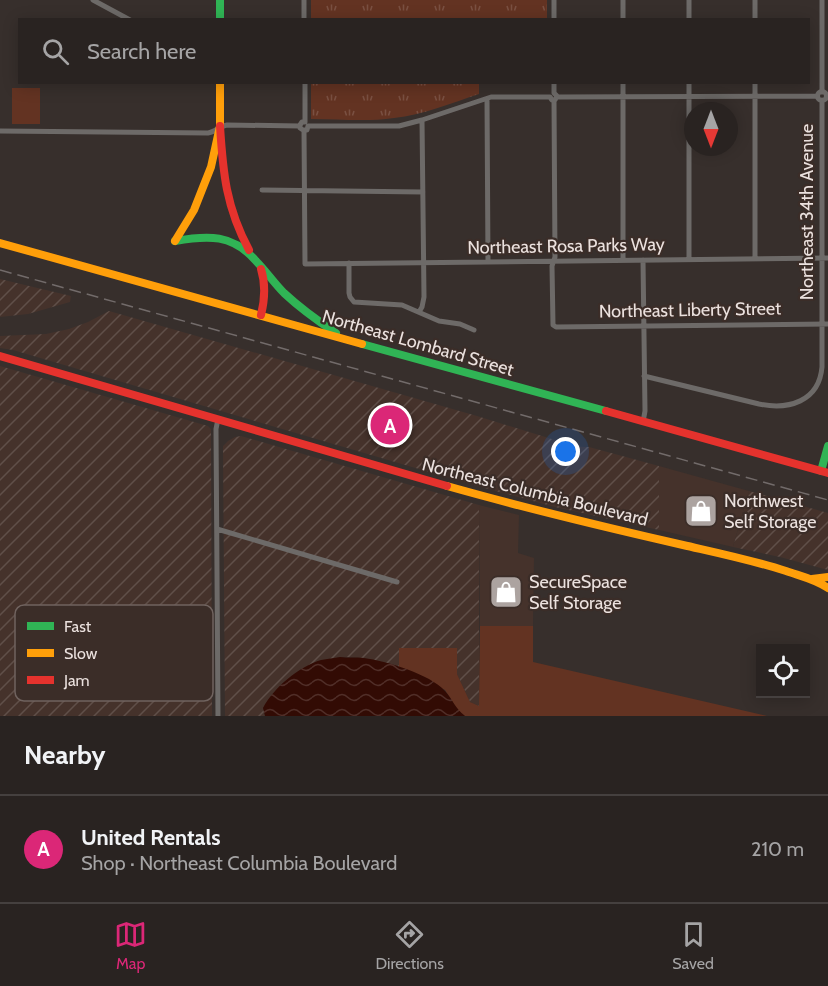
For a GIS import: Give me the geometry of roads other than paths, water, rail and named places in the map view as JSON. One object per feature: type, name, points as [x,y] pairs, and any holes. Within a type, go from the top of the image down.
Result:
[{"type":"main road","points":[[220,0],[220,18]]},
{"type":"main road","points":[[220,84],[224,182],[240,232],[261,271],[266,286],[261,315]]},
{"type":"main road","points":[[220,126],[211,167],[200,200],[175,241],[199,237],[222,238],[242,248],[255,259],[283,292],[342,338]]},
{"type":"main road","name":"Northeast Lombard Street","points":[[0,243],[825,472]]},
{"type":"main road","name":"Northeast Columbia Boulevard","points":[[0,356],[505,502],[755,561],[824,583],[828,588]]},
{"type":"main road","points":[[825,472],[828,446]]},
{"type":"main road","points":[[812,579],[828,577]]},
{"type":"main road","points":[[812,579],[828,594]]},
{"type":"street","points":[[93,0],[126,18]]},
{"type":"street","points":[[304,0],[304,18]]},
{"type":"street","points":[[554,0],[554,18]]},
{"type":"street","points":[[623,0],[623,18]]},
{"type":"street","points":[[689,0],[689,18]]},
{"type":"street","points":[[755,0],[755,18]]},
{"type":"street","name":"Northeast 34th Avenue","points":[[644,376],[759,405],[779,407],[792,404],[810,395],[820,379],[825,324],[822,0]]},
{"type":"street","points":[[304,191],[305,84]]},
{"type":"street","points":[[554,84],[554,261]]},
{"type":"street","points":[[623,84],[623,260]]},
{"type":"street","points":[[689,84],[689,260]]},
{"type":"street","points":[[755,84],[755,259]]},
{"type":"street","points":[[0,131],[208,133],[227,125],[391,127],[500,96],[823,96]]},
{"type":"street","points":[[487,99],[488,262]]},
{"type":"street","points":[[419,312],[423,302],[422,120]]},
{"type":"street","points":[[262,190],[423,192]]},
{"type":"street","name":"Northeast Rosa Parks Way","points":[[304,191],[305,264],[825,258]]},
{"type":"street","points":[[643,260],[645,411],[643,422]]},
{"type":"street","name":"Northeast Liberty Street","points":[[554,261],[552,266],[553,325],[556,327],[825,324]]},
{"type":"street","points":[[349,263],[349,293],[354,302],[396,304],[439,321],[460,324],[474,330]]},
{"type":"street","points":[[218,419],[216,429],[218,716]]},
{"type":"street","points":[[217,529],[397,582]]},
{"type":"water","points":[[340,657],[373,660],[419,674],[445,691],[465,716],[265,716],[263,708],[273,693],[288,679],[313,663]]},
{"type":"railway","points":[[0,270],[828,500]]},
{"type":"place","name":"United Rentals","points":[[390,425]]},
{"type":"place","name":"Northwest Self Storage","points":[[701,511]]},
{"type":"place","name":"SecureSpace Self Storage","points":[[506,592]]}]
